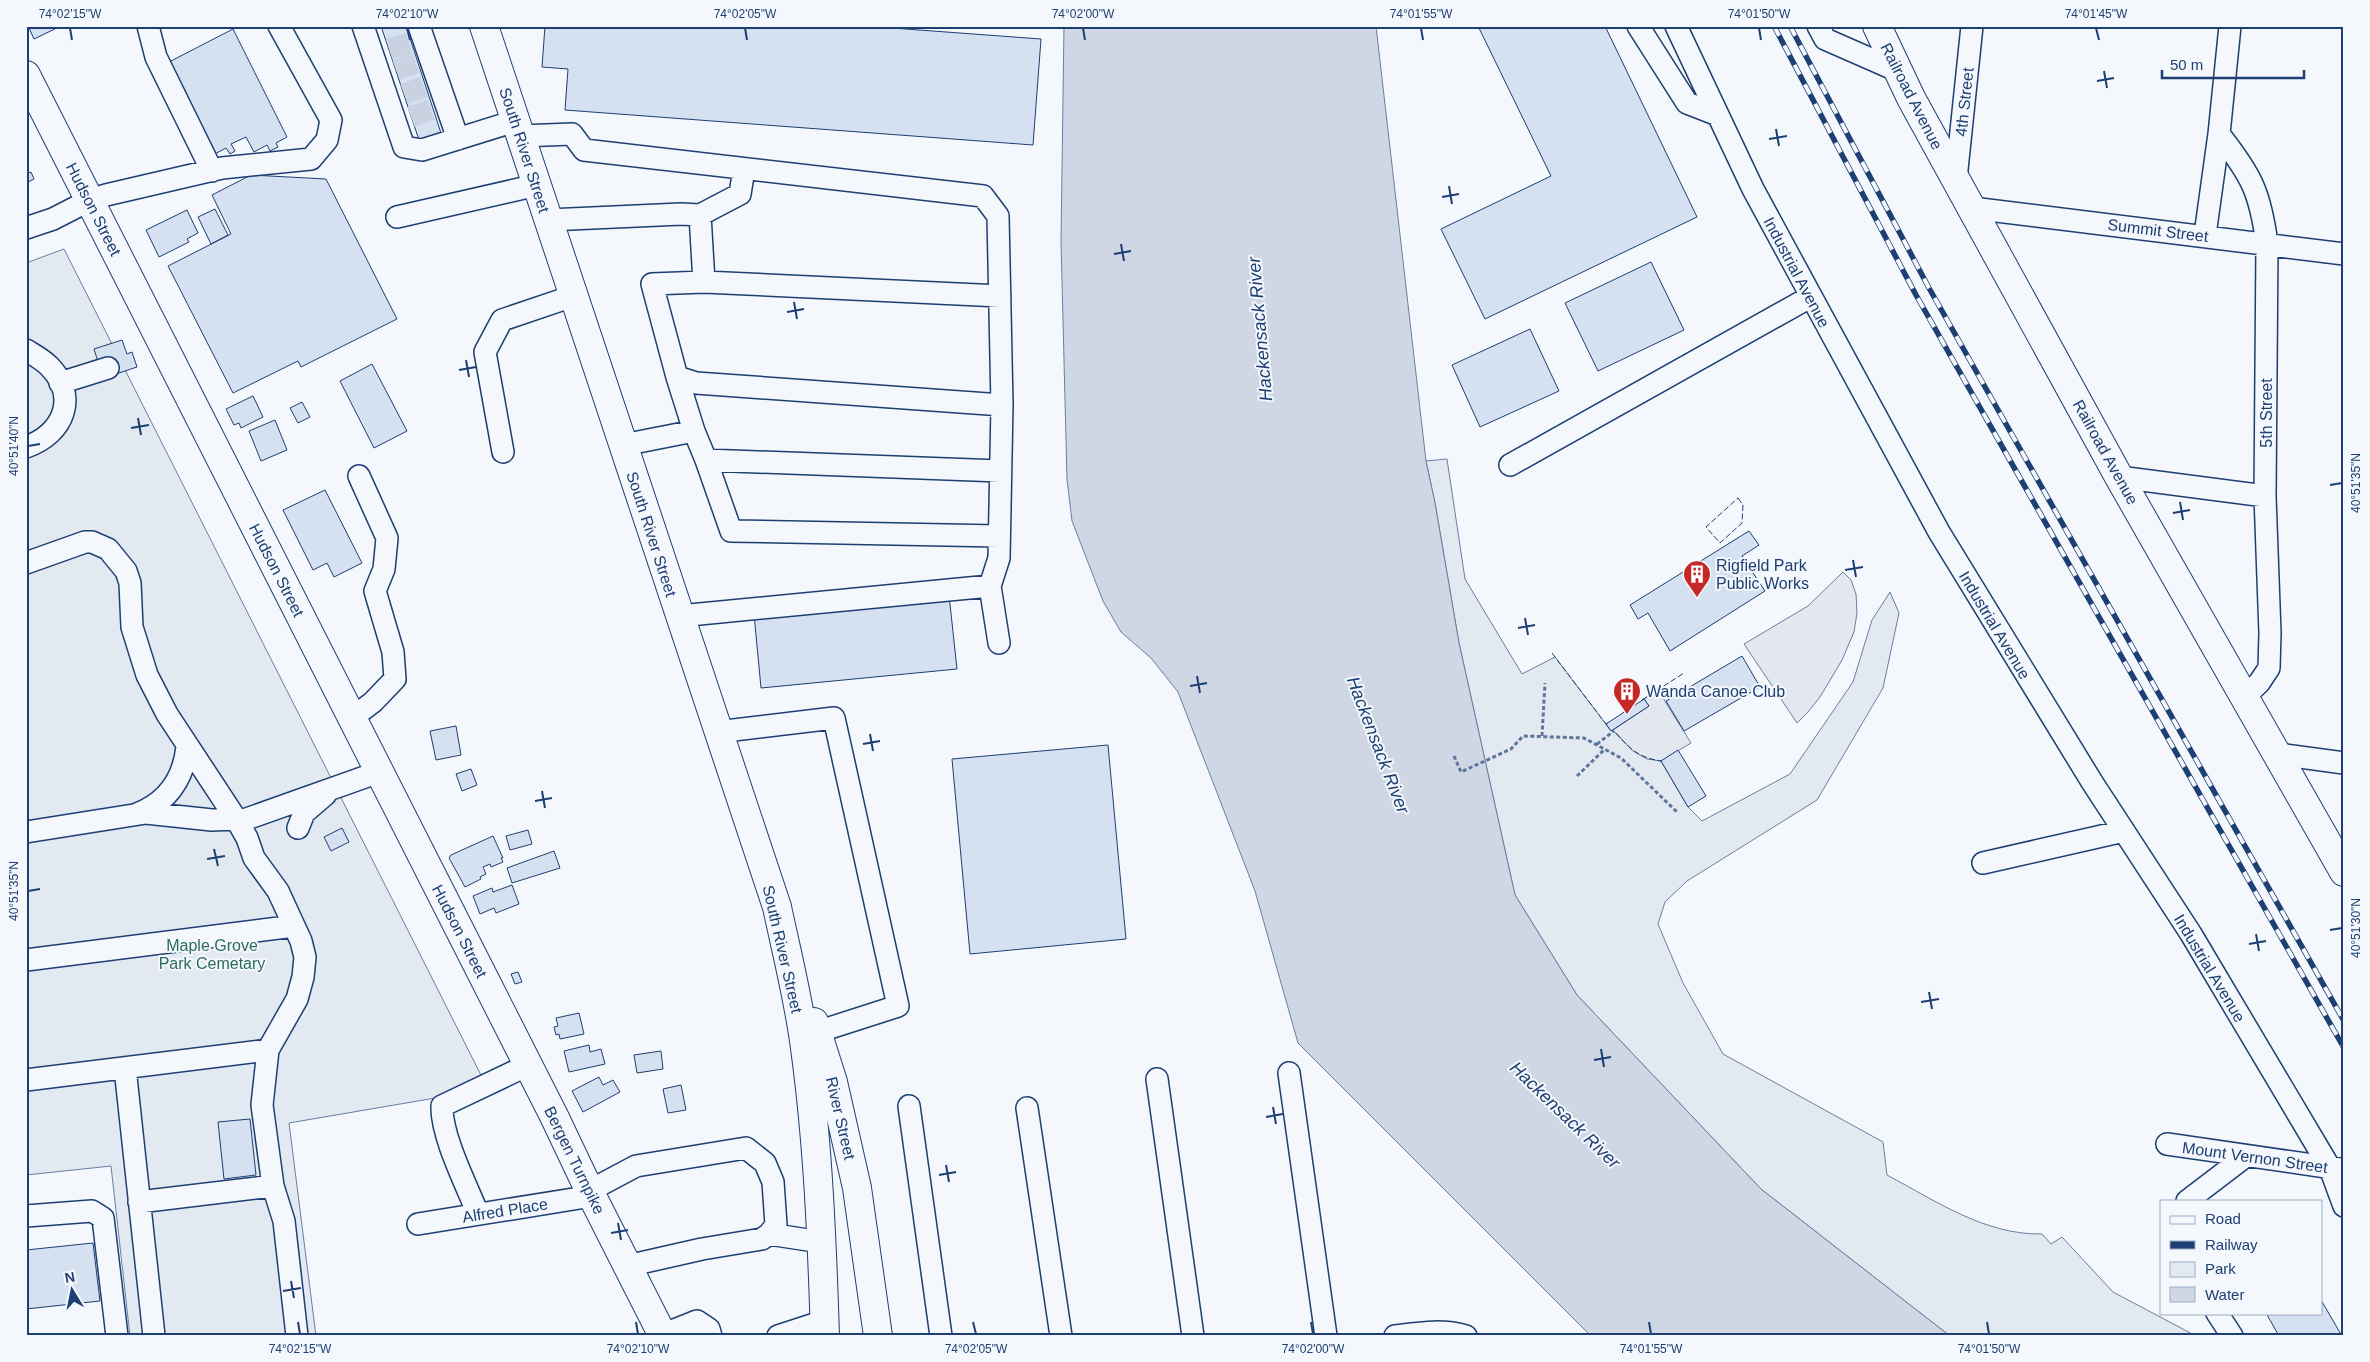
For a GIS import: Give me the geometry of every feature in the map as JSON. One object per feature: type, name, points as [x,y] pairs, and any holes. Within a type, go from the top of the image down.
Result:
[{"type":"main road","name":"South River Street","points":[[484,26],[717,732],[777,907],[794,981],[811,1039]]},
{"type":"main road","name":"Railroad Avenue","points":[[1877,26],[1910,98],[2119,477],[2344,872]]},
{"type":"main road","name":"Hudson Street","points":[[26,75],[528,1065]]},
{"type":"main road","name":"River Street","points":[[811,1039],[825,1328]]},
{"type":"main road","name":"River Street","points":[[811,1039],[833,1082],[858,1188],[878,1336]]},
{"type":"main road","name":"Bergen Turnpike","points":[[528,1065],[590,1194],[662,1335]]},
{"type":"street","points":[[148,26],[156,58],[212,171]]},
{"type":"street","points":[[26,228],[53,220],[90,200],[212,171],[312,159],[327,140],[331,120],[279,26]]},
{"type":"street","points":[[1638,26],[1687,103],[1718,115]]},
{"type":"street","name":"Industrial Avenue","points":[[1676,26],[1753,189],[1939,532],[2124,831],[2191,934],[2337,1169],[2344,1206]]},
{"type":"street","points":[[1818,26],[1825,39],[1898,71]]},
{"type":"street","name":"4th Street","points":[[1956,179],[1972,26]]},
{"type":"street","points":[[2205,235],[2219,134],[2230,26]]},
{"type":"street","points":[[370,28],[381,52],[403,119],[404,147],[422,150],[458,139],[518,129],[572,134],[584,150],[983,196],[998,216],[1002,405],[999,558],[990,586],[999,643]]},
{"type":"street","points":[[418,35],[424,60],[440,106],[458,139]]},
{"type":"street","name":"5th Street","points":[[2219,134],[2250,176],[2258,194],[2263,212],[2267,244],[2265,496],[2270,633],[2268,668],[2259,683],[2245,696]]},
{"type":"street","points":[[548,220],[681,214],[700,215],[740,194],[744,169]]},
{"type":"street","points":[[397,217],[537,185]]},
{"type":"street","name":"Summit Street","points":[[1972,208],[2205,235],[2344,254]]},
{"type":"street","points":[[700,215],[704,282]]},
{"type":"street","points":[[999,536],[731,530],[694,431],[677,377],[652,284],[704,282],[1000,296]]},
{"type":"street","points":[[503,452],[485,352],[502,320],[573,296]]},
{"type":"street","points":[[1510,466],[1810,297]]},
{"type":"street","points":[[26,350],[48,365],[60,383],[64,397],[61,419],[49,436],[41,442],[26,447]]},
{"type":"street","points":[[60,383],[108,368]]},
{"type":"street","points":[[677,377],[696,384],[1002,405]]},
{"type":"street","points":[[623,445],[694,431]]},
{"type":"street","points":[[706,460],[1000,472]]},
{"type":"street","points":[[352,718],[373,702],[394,678],[393,652],[375,591],[384,569],[387,538],[359,476]]},
{"type":"street","points":[[2119,477],[2265,496]]},
{"type":"street","points":[[26,562],[86,542],[92,542],[108,549],[117,559],[128,576],[132,627],[146,675],[167,714],[237,820],[247,838],[254,858],[278,891],[294,926],[304,957],[303,977],[297,999],[268,1050],[262,1105],[273,1186],[284,1221],[297,1336]]},
{"type":"street","points":[[679,616],[990,586]]},
{"type":"street","points":[[717,732],[834,718],[898,1006],[811,1039]]},
{"type":"street","points":[[134,815],[147,810],[166,796],[172,789],[185,765],[188,746]]},
{"type":"street","points":[[2278,754],[2344,763]]},
{"type":"street","points":[[26,832],[134,815],[159,814],[212,820],[237,820],[379,772]]},
{"type":"street","points":[[298,828],[304,813],[333,788]]},
{"type":"street","points":[[1983,863],[2124,831]]},
{"type":"street","points":[[26,960],[294,926]]},
{"type":"street","points":[[26,1080],[268,1050]]},
{"type":"street","points":[[478,1214],[449,1141],[442,1117],[442,1106],[528,1065]]},
{"type":"street","points":[[125,1068],[154,1336]]},
{"type":"street","points":[[1289,1074],[1326,1336]]},
{"type":"street","points":[[1157,1079],[1193,1336]]},
{"type":"street","points":[[909,1106],[941,1336]]},
{"type":"street","points":[[1027,1108],[1061,1336]]},
{"type":"street","name":"Mount Vernon Street","points":[[2167,1144],[2337,1169]]},
{"type":"street","name":"Alfred Place","points":[[418,1224],[590,1194],[636,1166],[746,1148],[765,1163],[773,1182],[776,1226],[769,1234]]},
{"type":"street","points":[[2188,1200],[2246,1156]]},
{"type":"street","points":[[139,1202],[273,1186]]},
{"type":"street","points":[[26,1216],[92,1211],[102,1218],[117,1336]]},
{"type":"street","points":[[627,1266],[702,1249],[762,1239],[769,1234],[821,1242]]},
{"type":"street","points":[[2218,1314],[2232,1336]]},
{"type":"street","points":[[662,1335],[697,1321],[709,1329],[711,1336]]},
{"type":"street","points":[[778,1336],[825,1328]]},
{"type":"street","points":[[1395,1336],[1432,1331],[1466,1336]]},
{"type":"path","points":[[1542,736],[1545,683]]},
{"type":"path","points":[[1596,745],[1614,731]]},
{"type":"path","points":[[1454,756],[1462,772],[1511,748],[1523,736],[1584,738],[1621,758],[1677,812]]},
{"type":"path","points":[[1577,776],[1605,749]]},
{"type":"green space","name":"Maple Grove Park Cemetary","points":[[64,249],[488,1089],[289,1123],[316,1336],[130,1336],[111,1166],[26,1175],[26,263]]},
{"type":"green space","points":[[1447,459],[1465,579],[1522,674],[1555,657],[1611,731],[1613,730],[1623,741],[1640,754],[1661,761],[1688,807],[1702,821],[1790,774],[1853,682],[1872,620],[1890,592],[1899,613],[1883,688],[1817,800],[1687,881],[1665,902],[1658,924],[1683,983],[1723,1054],[1883,1142],[1887,1175],[1962,1215],[1981,1223],[2021,1233],[2042,1234],[2051,1244],[2062,1237],[2113,1292],[2196,1336],[1950,1336],[1761,1189],[1577,995],[1515,895],[1459,643],[1426,461]]},
{"type":"shaded area","points":[[1843,572],[1851,580],[1856,594],[1857,613],[1854,632],[1842,660],[1820,697],[1797,723],[1744,644],[1808,606]]},
{"type":"shaded area","points":[[1658,690],[1691,743],[1661,761],[1647,759],[1633,751],[1613,730],[1649,706],[1644,699]]},
{"type":"water","name":"Hackensack River","points":[[1064,26],[1376,26],[1426,461],[1459,643],[1515,895],[1577,995],[1761,1189],[1950,1336],[1591,1336],[1298,1043],[1255,891],[1178,692],[1151,658],[1121,632],[1103,601],[1072,521],[1067,479],[1061,241]]},
{"type":"building","points":[[28,26],[61,26],[34,39]]},
{"type":"building","points":[[381,26],[406,26],[441,133],[419,140]]},
{"type":"building","points":[[545,26],[865,26],[1041,39],[1033,145],[565,110],[568,69],[542,67]]},
{"type":"building","points":[[1478,26],[1605,26],[1697,217],[1485,319],[1441,229],[1551,176]]},
{"type":"building","points":[[233,29],[287,137],[276,143],[278,147],[270,151],[267,145],[254,152],[246,137],[231,144],[235,151],[230,154],[226,148],[215,154],[169,62]]},
{"type":"building","points":[[31,172],[34,179],[26,183],[26,174]]},
{"type":"building","points":[[251,175],[326,179],[397,319],[301,367],[298,361],[233,393],[168,266],[231,234],[212,195]]},
{"type":"building","points":[[215,209],[228,235],[211,244],[198,217]]},
{"type":"building","points":[[187,210],[198,233],[187,239],[189,242],[159,257],[146,230]]},
{"type":"building","points":[[1651,262],[1684,330],[1598,371],[1565,303]]},
{"type":"building","points":[[1530,329],[1559,391],[1480,427],[1452,365]]},
{"type":"building","points":[[122,340],[127,354],[132,352],[137,367],[116,374],[99,365],[94,349]]},
{"type":"building","points":[[372,364],[407,431],[374,448],[340,381]]},
{"type":"building","points":[[253,396],[263,417],[241,428],[239,423],[234,425],[226,409]]},
{"type":"building","points":[[302,402],[310,417],[298,423],[290,408]]},
{"type":"building","points":[[275,420],[287,450],[261,461],[249,431]]},
{"type":"building","points":[[325,490],[362,563],[334,577],[327,563],[313,570],[283,510]]},
{"type":"building","name":"Rigfield Park Public Works","points":[[1749,531],[1759,545],[1742,556],[1765,591],[1670,651],[1648,613],[1638,619],[1630,605]]},
{"type":"building","points":[[949,595],[957,669],[761,688],[754,614]]},
{"type":"building","points":[[1742,656],[1760,687],[1684,731],[1666,701]]},
{"type":"building","name":"Wanda Canoe Club","points":[[1644,699],[1649,706],[1611,731],[1606,724]]},
{"type":"building","points":[[456,726],[461,755],[436,760],[430,731]]},
{"type":"building","points":[[1108,745],[1126,939],[970,954],[952,759]]},
{"type":"building","points":[[1678,750],[1706,796],[1688,807],[1661,761]]},
{"type":"building","points":[[471,769],[477,785],[462,791],[456,774]]},
{"type":"building","points":[[342,828],[349,842],[331,851],[324,837]]},
{"type":"building","points":[[528,830],[532,844],[510,850],[506,836]]},
{"type":"building","points":[[493,836],[503,862],[491,867],[490,864],[483,867],[486,874],[480,877],[481,879],[465,887],[449,858],[451,855]]},
{"type":"building","points":[[554,851],[560,868],[512,883],[507,868]]},
{"type":"building","points":[[512,885],[519,904],[496,913],[494,908],[480,914],[473,896],[492,888],[493,892]]},
{"type":"building","points":[[518,972],[522,982],[515,984],[511,974]]},
{"type":"building","points":[[579,1013],[584,1034],[560,1039],[559,1034],[556,1035],[554,1027],[558,1026],[556,1018]]},
{"type":"building","points":[[589,1045],[590,1052],[601,1049],[605,1064],[569,1072],[564,1051]]},
{"type":"building","points":[[661,1051],[663,1069],[637,1073],[634,1055]]},
{"type":"building","points":[[599,1077],[603,1085],[613,1080],[620,1092],[583,1112],[572,1091]]},
{"type":"building","points":[[681,1085],[686,1110],[668,1113],[663,1089]]},
{"type":"building","points":[[250,1119],[256,1175],[224,1179],[218,1122]]},
{"type":"building","points":[[93,1243],[100,1301],[26,1309],[26,1250]]},
{"type":"building","points":[[2322,1302],[2342,1336],[2279,1336],[2267,1314],[2322,1314]]},
{"type":"tunnel","points":[[389,49],[411,42]]},
{"type":"tunnel","points":[[396,70],[418,62]]},
{"type":"tunnel","points":[[404,94],[426,86]]},
{"type":"tunnel","points":[[411,117],[433,109]]},
{"type":"railway","points":[[1774,26],[1916,295],[2344,1048]]},
{"type":"railway","points":[[1790,26],[1929,288],[2344,1021]]},
{"type":"fence","points":[[1738,498],[1743,505],[1742,523],[1720,543],[1706,527],[1738,498]]},
{"type":"fence","points":[[1552,653],[1606,724],[1609,723]]},
{"type":"fence","points":[[1642,700],[1684,673]]},
{"type":"fence","points":[[1616,733],[1636,752],[1647,758],[1661,761]]},
{"type":"place","name":"Rigfield Park Public Works","points":[[1697,598]]},
{"type":"place","name":"Wanda Canoe Club","points":[[1627,715]]}]
